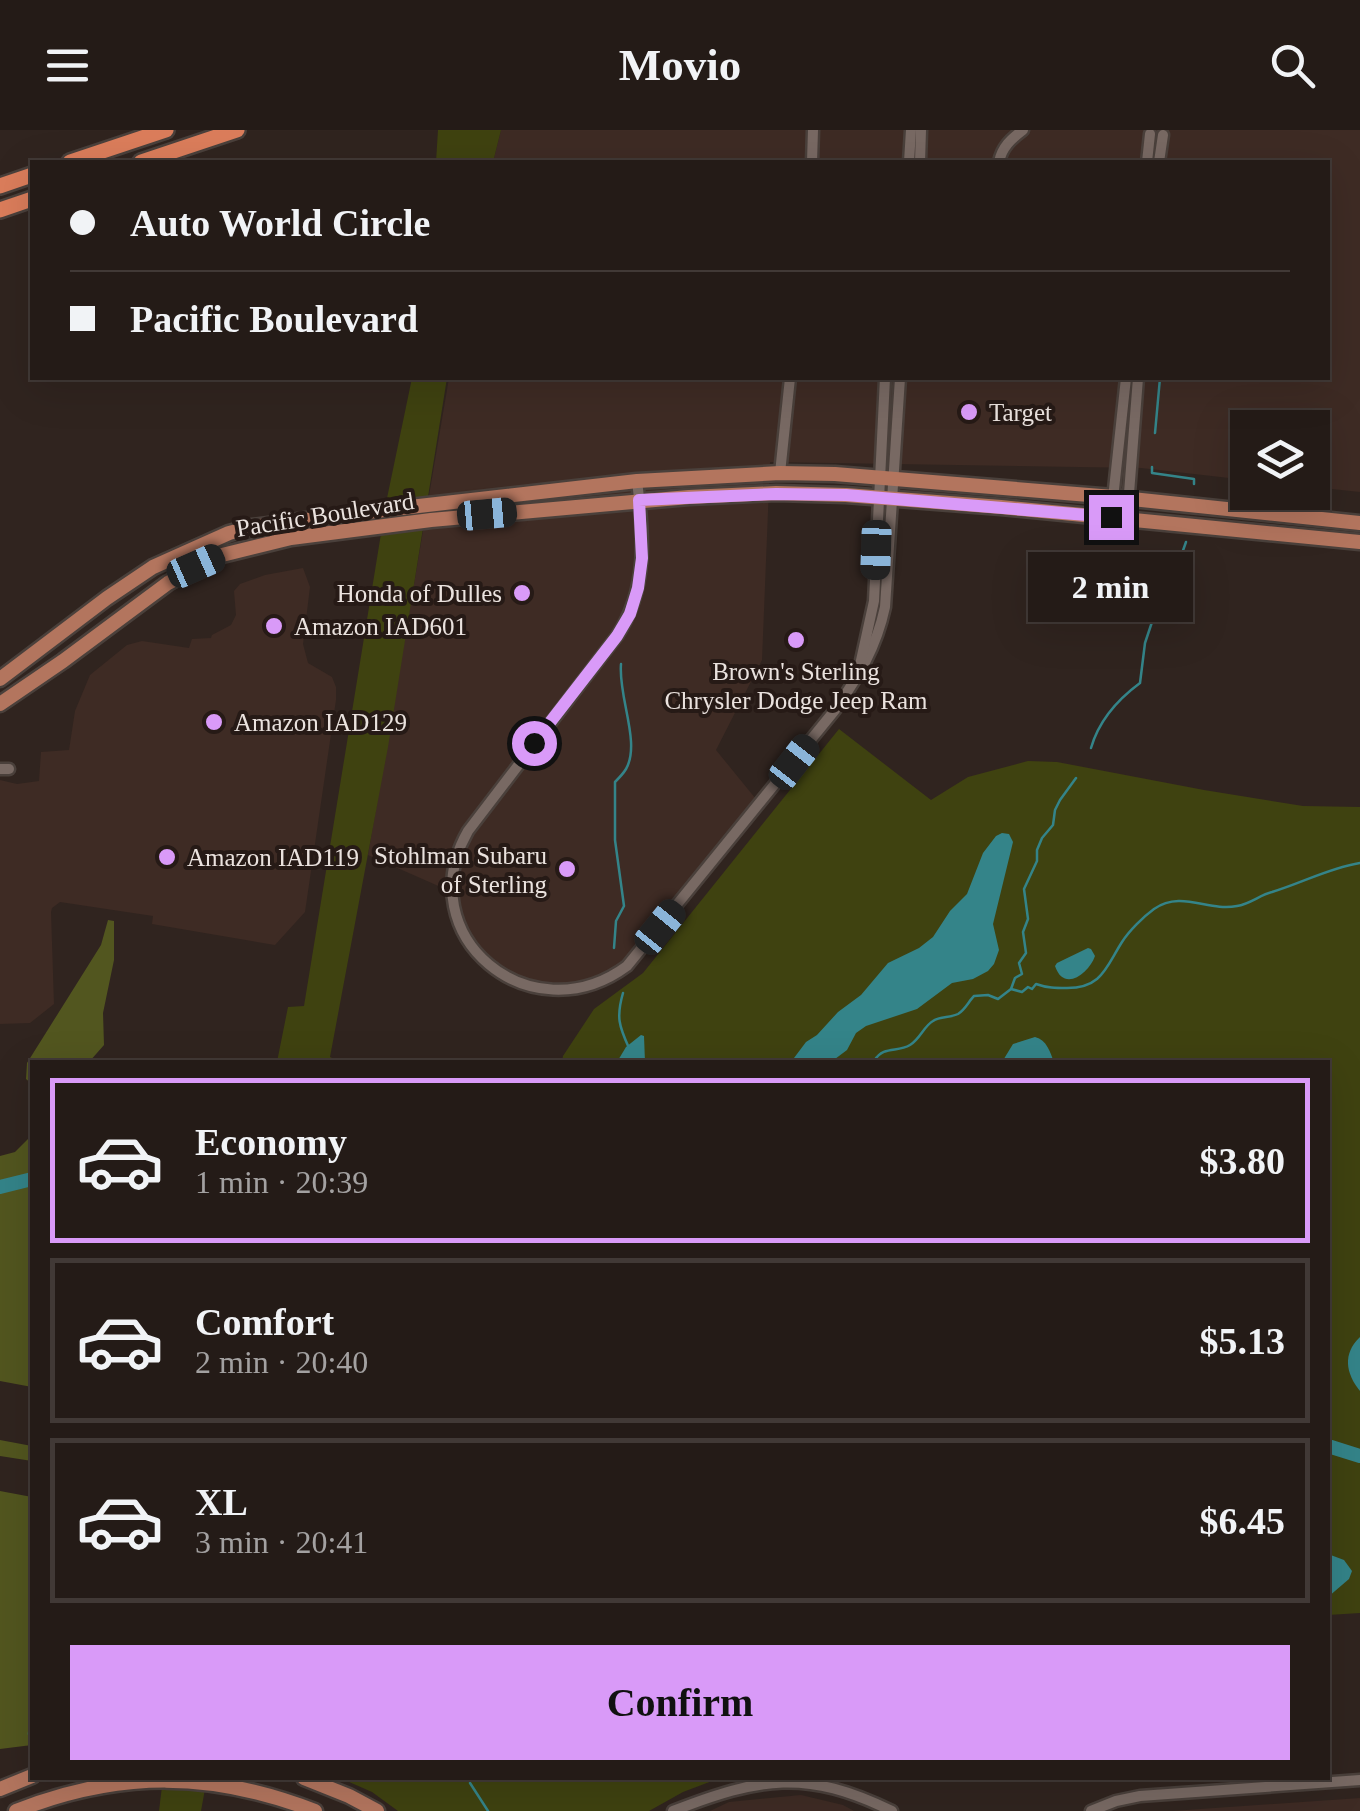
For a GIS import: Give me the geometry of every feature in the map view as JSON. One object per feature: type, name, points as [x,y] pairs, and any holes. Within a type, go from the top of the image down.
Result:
[{"type":"highway","points":[[76,160],[166,130]]},
{"type":"highway","points":[[147,160],[237,130]]},
{"type":"highway","points":[[0,186],[30,176]]},
{"type":"highway","points":[[0,210],[30,200]]},
{"type":"main road","name":"Pacific Boulevard","points":[[0,704],[168,583],[218,556],[264,543],[637,481],[780,473],[887,478],[1357,522]]},
{"type":"main road","name":"Pacific Boulevard","points":[[0,679],[132,581],[178,555],[252,527],[374,511],[432,513],[776,494],[886,497],[1360,543]]},
{"type":"main road","points":[[0,1789],[30,1777]]},
{"type":"main road","points":[[16,1811],[86,1788],[154,1780],[240,1787],[315,1811]]},
{"type":"main road","points":[[309,1780],[377,1811]]},
{"type":"street","points":[[812,160],[813,130]]},
{"type":"street","points":[[910,160],[911,130]]},
{"type":"street","points":[[920,130],[920,160]]},
{"type":"street","points":[[1000,160],[1008,142],[1023,130]]},
{"type":"street","points":[[1148,160],[1156,134],[1160,160]]},
{"type":"street","points":[[780,473],[790,380]]},
{"type":"street","points":[[637,481],[642,558],[630,614],[476,820],[457,853],[452,892],[468,941],[492,968],[524,986],[557,991],[590,986],[627,966],[823,726],[856,677],[874,600],[886,497],[885,380]]},
{"type":"street","points":[[887,478],[900,380]]},
{"type":"street","points":[[1119,518],[1126,380]]},
{"type":"street","points":[[1120,498],[1138,380]]},
{"type":"street","points":[[1091,1811],[1116,1800],[1140,1796],[1360,1780]]},
{"type":"street","points":[[673,1811],[758,1784],[797,1782],[845,1790],[892,1811]]},
{"type":"street","points":[[689,1811],[706,1799]]},
{"type":"shaded area","points":[[501,130],[1360,130],[1360,492],[1330,489],[1330,410],[1230,410],[1230,478],[1141,468],[770,462],[762,660],[716,750],[760,804],[635,957],[580,989],[535,989],[492,968],[461,929],[452,892],[368,855],[449,380],[1330,380],[1330,160],[494,160]]},
{"type":"shaded area","points":[[303,568],[310,587],[303,644],[308,663],[332,677],[336,687],[305,912],[275,945],[152,924],[153,916],[60,902],[51,912],[54,1004],[30,1023],[0,1024],[0,780],[17,784],[39,781],[41,752],[69,750],[75,711],[90,675],[127,645],[142,641],[189,648],[192,639],[211,638],[231,625],[236,615],[234,591],[240,584]]},
{"type":"shaded area","points":[[801,1795],[854,1811],[710,1811],[729,1802]]},
{"type":"shaded area","points":[[1360,1798],[1360,1811],[1172,1811]]},
{"type":"green space","points":[[438,130],[501,130],[494,160],[436,160]]},
{"type":"green space","points":[[412,380],[447,380],[388,747],[330,1057],[336,1060],[277,1060],[288,1007],[304,1006],[386,503]]},
{"type":"green space","points":[[839,729],[931,800],[968,777],[1028,761],[1057,762],[1303,806],[1360,807],[1360,1613],[1330,1615],[1330,1060],[562,1060],[594,1009],[643,973]]},
{"type":"green space","points":[[108,920],[114,921],[114,960],[103,1013],[104,1045],[91,1060],[30,1060],[30,1082],[26,1079],[27,1063],[101,945]]},
{"type":"green space","points":[[30,1137],[30,1387],[0,1381],[0,1156],[15,1152]]},
{"type":"green space","points":[[0,1440],[30,1446],[30,1461],[0,1456]]},
{"type":"green space","points":[[0,1491],[30,1497],[30,1745],[0,1749]]},
{"type":"green space","points":[[163,1780],[207,1780],[201,1811],[159,1811]]},
{"type":"green space","points":[[345,1780],[715,1780],[649,1811],[398,1811],[372,1792]]},
{"type":"water","points":[[1009,834],[1013,842],[993,924],[999,950],[988,971],[952,983],[917,1009],[866,1026],[834,1060],[792,1060],[806,1042],[861,995],[888,963],[933,937],[967,894],[983,853],[996,836]]},
{"type":"water","points":[[1088,948],[1095,956],[1082,974],[1070,979],[1059,974],[1057,963]]},
{"type":"water","points":[[644,1036],[645,1060],[618,1060],[626,1047]]},
{"type":"water","points":[[1035,1037],[1045,1044],[1053,1060],[1003,1060],[1013,1044]]},
{"type":"water","points":[[1360,1337],[1360,1391],[1352,1378],[1348,1357]]},
{"type":"water","points":[[1330,1555],[1344,1560],[1352,1571],[1349,1579],[1330,1595]]},
{"type":"waterway","points":[[1155,433],[1160,380]]},
{"type":"waterway","points":[[1152,467],[1152,473],[1194,479],[1194,484]]},
{"type":"waterway","points":[[1091,748],[1110,711],[1140,683],[1145,643],[1186,542]]},
{"type":"waterway","points":[[614,948],[616,921],[624,906],[615,840],[615,782],[626,769],[631,746],[621,664]]},
{"type":"waterway","points":[[875,1060],[886,1051],[910,1045],[933,1021],[958,1014],[974,996],[998,999],[1022,974],[1019,963],[1026,953],[1023,932],[1028,919],[1024,889],[1042,838],[1053,825],[1055,810],[1076,778]]},
{"type":"waterway","points":[[1011,989],[1022,992],[1036,984],[1079,987],[1096,980],[1136,924],[1164,904],[1185,901],[1237,906],[1360,863]]},
{"type":"waterway","points":[[623,993],[620,1021],[629,1048]]},
{"type":"waterway","points":[[0,1187],[30,1180]]},
{"type":"waterway","points":[[1330,1447],[1360,1456]]},
{"type":"waterway","points":[[30,1722],[30,1738]]},
{"type":"waterway","points":[[470,1783],[488,1811]]},
{"type":"place","name":"Target","points":[[969,412]]},
{"type":"place","name":"Honda of Dulles","points":[[522,593]]},
{"type":"place","name":"Amazon IAD601","points":[[274,626]]},
{"type":"place","name":"Brown's Sterling Chrysler Dodge Jeep Ram","points":[[796,640]]},
{"type":"place","name":"Amazon IAD129","points":[[214,722]]},
{"type":"place","name":"Amazon IAD119","points":[[167,857]]},
{"type":"place","name":"Stohlman Subaru of Sterling","points":[[567,869]]},
{"type":"route","points":[[534,743],[630,614],[642,558],[639,500],[846,495],[1111,517]]}]
